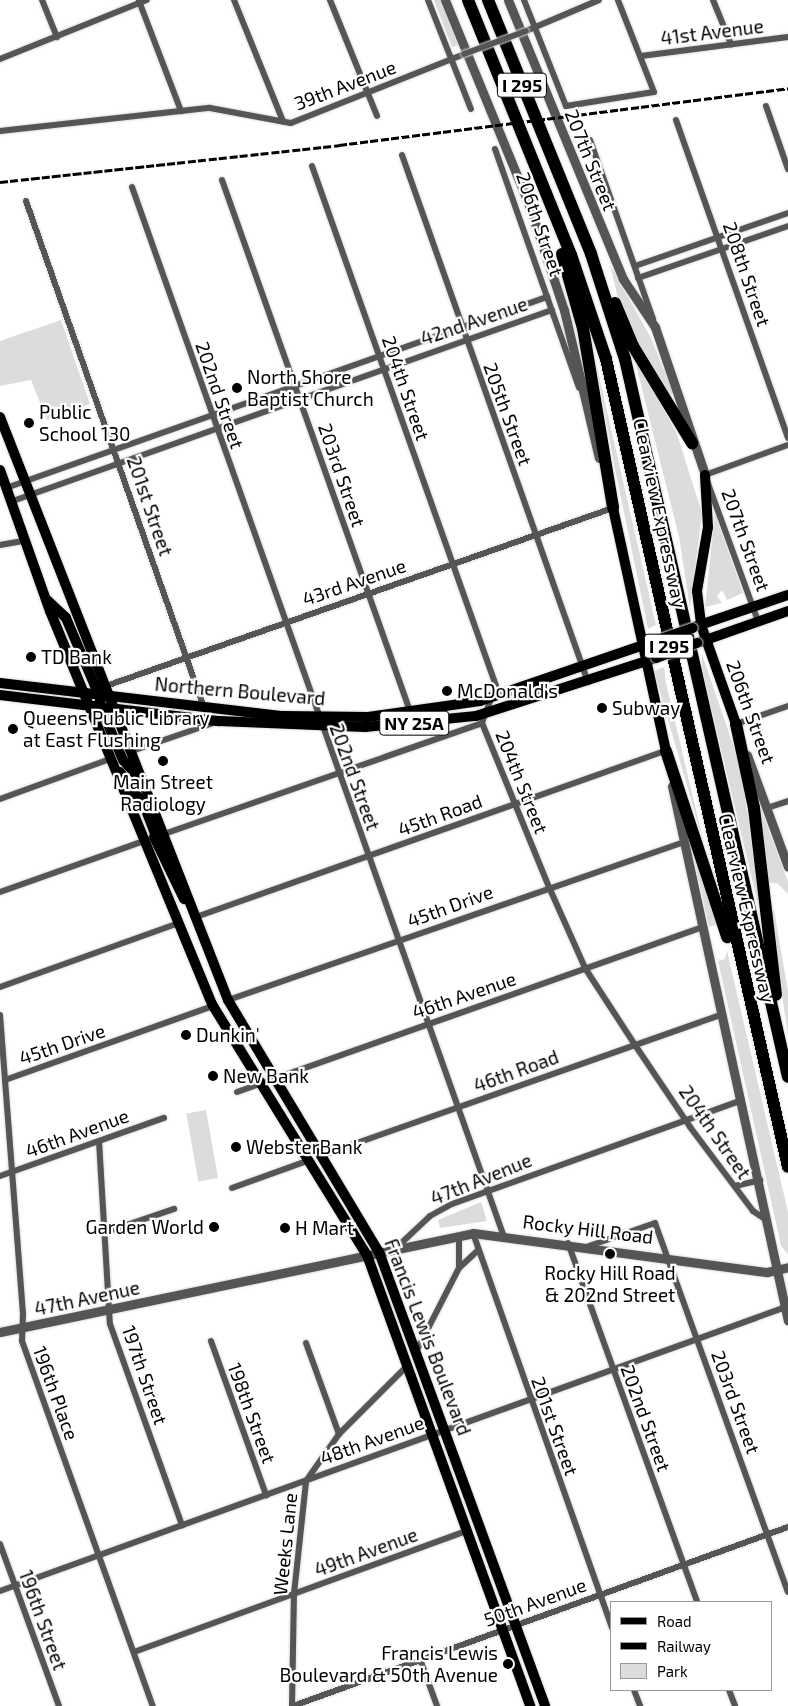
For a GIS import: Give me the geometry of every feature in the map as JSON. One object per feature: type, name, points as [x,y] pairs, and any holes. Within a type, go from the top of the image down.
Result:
[{"type":"highway","name":"Clearview Expressway","points":[[488,0],[557,170],[610,308],[640,414],[788,1077]]},
{"type":"highway","name":"Clearview Expressway","points":[[469,3],[571,255],[608,368],[751,1012],[788,1167]]},
{"type":"highway","points":[[522,133],[583,328],[613,508]]},
{"type":"highway","points":[[557,170],[633,346],[692,443]]},
{"type":"highway","points":[[736,724],[754,808],[788,1072]]},
{"type":"highway","points":[[666,751],[751,1012]]},
{"type":"main road","name":"Francis Lewis Boulevard","points":[[0,417],[110,696],[109,708],[132,750],[142,782],[176,924],[213,1006],[258,1084],[367,1255],[434,1435],[530,1706]]},
{"type":"main road","name":"Francis Lewis Boulevard","points":[[0,470],[44,598],[86,693],[89,706],[110,760],[154,837],[196,917],[228,1000],[272,1079],[380,1252],[545,1706]]},
{"type":"main road","name":"206th Street","points":[[705,475],[708,527],[697,591],[697,626],[701,641],[736,724]]},
{"type":"main road","points":[[613,508],[643,654],[666,751]]},
{"type":"main road","name":"Northern Boulevard","points":[[0,695],[219,721],[414,723],[483,718],[588,682],[643,654],[652,642],[788,595]]},
{"type":"main road","points":[[44,598],[66,618],[99,695],[109,708],[123,760],[142,782]]},
{"type":"main road","name":"Northern Boulevard","points":[[0,683],[283,716],[319,722],[461,706],[491,698],[582,666],[643,654],[656,658],[788,611]]},
{"type":"main road","points":[[86,693],[109,708]]},
{"type":"street","points":[[42,0],[57,36]]},
{"type":"street","points":[[0,59],[147,0]]},
{"type":"street","points":[[234,0],[283,121]]},
{"type":"street","points":[[330,0],[377,116]]},
{"type":"street","points":[[428,0],[450,60],[472,109]]},
{"type":"street","points":[[445,0],[529,204],[564,310],[584,401],[613,508]]},
{"type":"street","name":"207th Street","points":[[508,0],[623,279],[655,327]]},
{"type":"street","points":[[524,0],[566,106],[654,92],[618,0]]},
{"type":"street","name":"39th Avenue","points":[[0,131],[210,108],[292,122],[526,31],[599,0]]},
{"type":"street","points":[[714,0],[731,44]]},
{"type":"street","points":[[139,2],[181,111]]},
{"type":"street","name":"41st Avenue","points":[[640,56],[788,37]]},
{"type":"street","points":[[766,106],[788,169]]},
{"type":"street","name":"208th Street","points":[[676,120],[788,438]]},
{"type":"street","points":[[590,140],[635,266],[692,443]]},
{"type":"street","name":"206th Street","points":[[495,149],[552,310]]},
{"type":"street","name":"205th Street","points":[[402,155],[588,682]]},
{"type":"street","name":"204th Street","points":[[312,166],[382,369],[496,686],[483,718],[514,805],[549,887],[585,968],[635,1045],[734,1186],[756,1214],[769,1221]]},
{"type":"street","name":"203rd Street","points":[[222,180],[414,723]]},
{"type":"street","name":"202nd Street","points":[[132,187],[319,722],[503,1234]]},
{"type":"street","name":"201st Street","points":[[26,201],[188,657],[204,708]]},
{"type":"street","points":[[635,266],[788,213]]},
{"type":"street","points":[[638,278],[788,226]]},
{"type":"street","name":"42nd Avenue","points":[[6,488],[547,298]]},
{"type":"street","points":[[552,310],[584,401]]},
{"type":"street","name":"42nd Avenue","points":[[10,502],[299,398],[552,310]]},
{"type":"street","name":"207th Street","points":[[692,443],[758,621]]},
{"type":"street","points":[[705,475],[788,445]]},
{"type":"street","name":"43rd Avenue","points":[[106,686],[613,508]]},
{"type":"street","points":[[0,545],[23,541]]},
{"type":"street","points":[[736,724],[788,706]]},
{"type":"street","points":[[0,892],[338,773],[483,718]]},
{"type":"street","points":[[132,750],[219,721]]},
{"type":"street","name":"206th Street","points":[[736,724],[788,867]]},
{"type":"street","points":[[666,751],[683,842],[769,1221],[783,1308],[788,1321]]},
{"type":"street","name":"45th Road","points":[[196,917],[666,751]]},
{"type":"street","points":[[0,799],[110,760]]},
{"type":"street","points":[[767,808],[788,801]]},
{"type":"street","name":"45th Drive","points":[[228,1000],[683,842]]},
{"type":"street","points":[[0,988],[176,924]]},
{"type":"street","name":"46th Avenue","points":[[238,1092],[702,927]]},
{"type":"street","name":"45th Drive","points":[[5,1080],[213,1006]]},
{"type":"street","name":"46th Road","points":[[320,1156],[721,1014]]},
{"type":"street","name":"196th Place","points":[[0,1015],[22,1341],[153,1706]]},
{"type":"street","name":"47th Avenue","points":[[0,1332],[22,1329],[395,1248],[430,1216],[487,1191],[742,1100]]},
{"type":"street","name":"46th Avenue","points":[[0,1176],[164,1118]]},
{"type":"street","name":"197th Street","points":[[99,1141],[106,1232],[110,1324],[182,1525]]},
{"type":"street","points":[[232,1188],[306,1161]]},
{"type":"street","points":[[734,1186],[760,1180]]},
{"type":"street","points":[[106,1232],[174,1209]]},
{"type":"street","name":"203rd Street","points":[[589,1246],[656,1223],[788,1592]]},
{"type":"street","name":"201st Street","points":[[473,1233],[530,1400],[610,1622]]},
{"type":"street","name":"Rocky Hill Road","points":[[395,1248],[473,1233],[503,1234],[777,1270]]},
{"type":"street","points":[[459,1236],[459,1268]]},
{"type":"street","name":"202nd Street","points":[[568,1243],[697,1601]]},
{"type":"street","points":[[417,1350],[459,1268],[478,1250]]},
{"type":"street","points":[[777,1270],[788,1267]]},
{"type":"street","name":"48th Avenue","points":[[0,1591],[783,1308]]},
{"type":"street","name":"198th Street","points":[[210,1341],[266,1495]]},
{"type":"street","points":[[306,1344],[339,1434]]},
{"type":"street","name":"Weeks Lane","points":[[293,1706],[294,1594],[306,1481],[339,1434],[408,1365]]},
{"type":"street","name":"50th Avenue","points":[[293,1706],[788,1526]]},
{"type":"street","name":"49th Avenue","points":[[134,1652],[467,1531]]},
{"type":"street","name":"196th Street","points":[[0,1544],[59,1706]]},
{"type":"street","points":[[420,1660],[437,1706]]},
{"type":"street","points":[[634,1691],[640,1706]]},
{"type":"street","points":[[729,1691],[735,1706]]},
{"type":"green space","points":[[434,0],[443,0],[462,44],[452,47]]},
{"type":"green space","points":[[610,265],[651,338],[673,393],[669,396],[647,362],[618,298]]},
{"type":"green space","points":[[61,320],[90,404],[47,420],[31,380],[0,386],[0,341]]},
{"type":"green space","points":[[633,353],[677,434],[702,513],[690,608],[679,537]]},
{"type":"green space","points":[[594,354],[656,625],[648,629],[614,464]]},
{"type":"green space","points":[[715,514],[743,593],[727,600],[722,590],[717,596],[722,603],[705,607]]},
{"type":"green space","points":[[702,654],[741,768],[763,925],[702,669]]},
{"type":"green space","points":[[664,667],[666,683],[705,848],[654,671]]},
{"type":"green space","points":[[759,804],[788,882],[788,894],[777,883],[766,883]]},
{"type":"green space","points":[[690,839],[719,924],[709,927]]},
{"type":"green space","points":[[774,910],[788,991],[788,1036],[770,911]]},
{"type":"green space","points":[[727,951],[788,1212],[788,1254],[781,1246],[718,961],[725,959]]},
{"type":"green space","points":[[206,1110],[218,1178],[198,1181],[186,1113]]},
{"type":"green space","points":[[481,1202],[487,1221],[440,1228],[438,1220]]},
{"type":"railway","points":[[0,182],[339,145],[788,88]]},
{"type":"place","name":"North Shore Baptist Church","points":[[237,388]]},
{"type":"place","name":"Public School 130","points":[[29,423]]},
{"type":"place","name":"TD Bank","points":[[31,657]]},
{"type":"place","name":"McDonald's","points":[[447,691]]},
{"type":"place","name":"Subway","points":[[602,708]]},
{"type":"place","name":"Queens Public Library at East Flushing","points":[[13,729]]},
{"type":"place","name":"Main Street Radiology","points":[[163,761]]},
{"type":"place","name":"Dunkin'","points":[[186,1035]]},
{"type":"place","name":"New Bank","points":[[213,1076]]},
{"type":"place","name":"WebsterBank","points":[[236,1147]]},
{"type":"place","name":"Garden World","points":[[214,1227]]},
{"type":"place","name":"H Mart","points":[[285,1228]]},
{"type":"place","name":"Rocky Hill Road & 202nd Street","points":[[610,1254]]},
{"type":"place","name":"Francis Lewis Boulevard & 50th Avenue","points":[[508,1664]]}]
